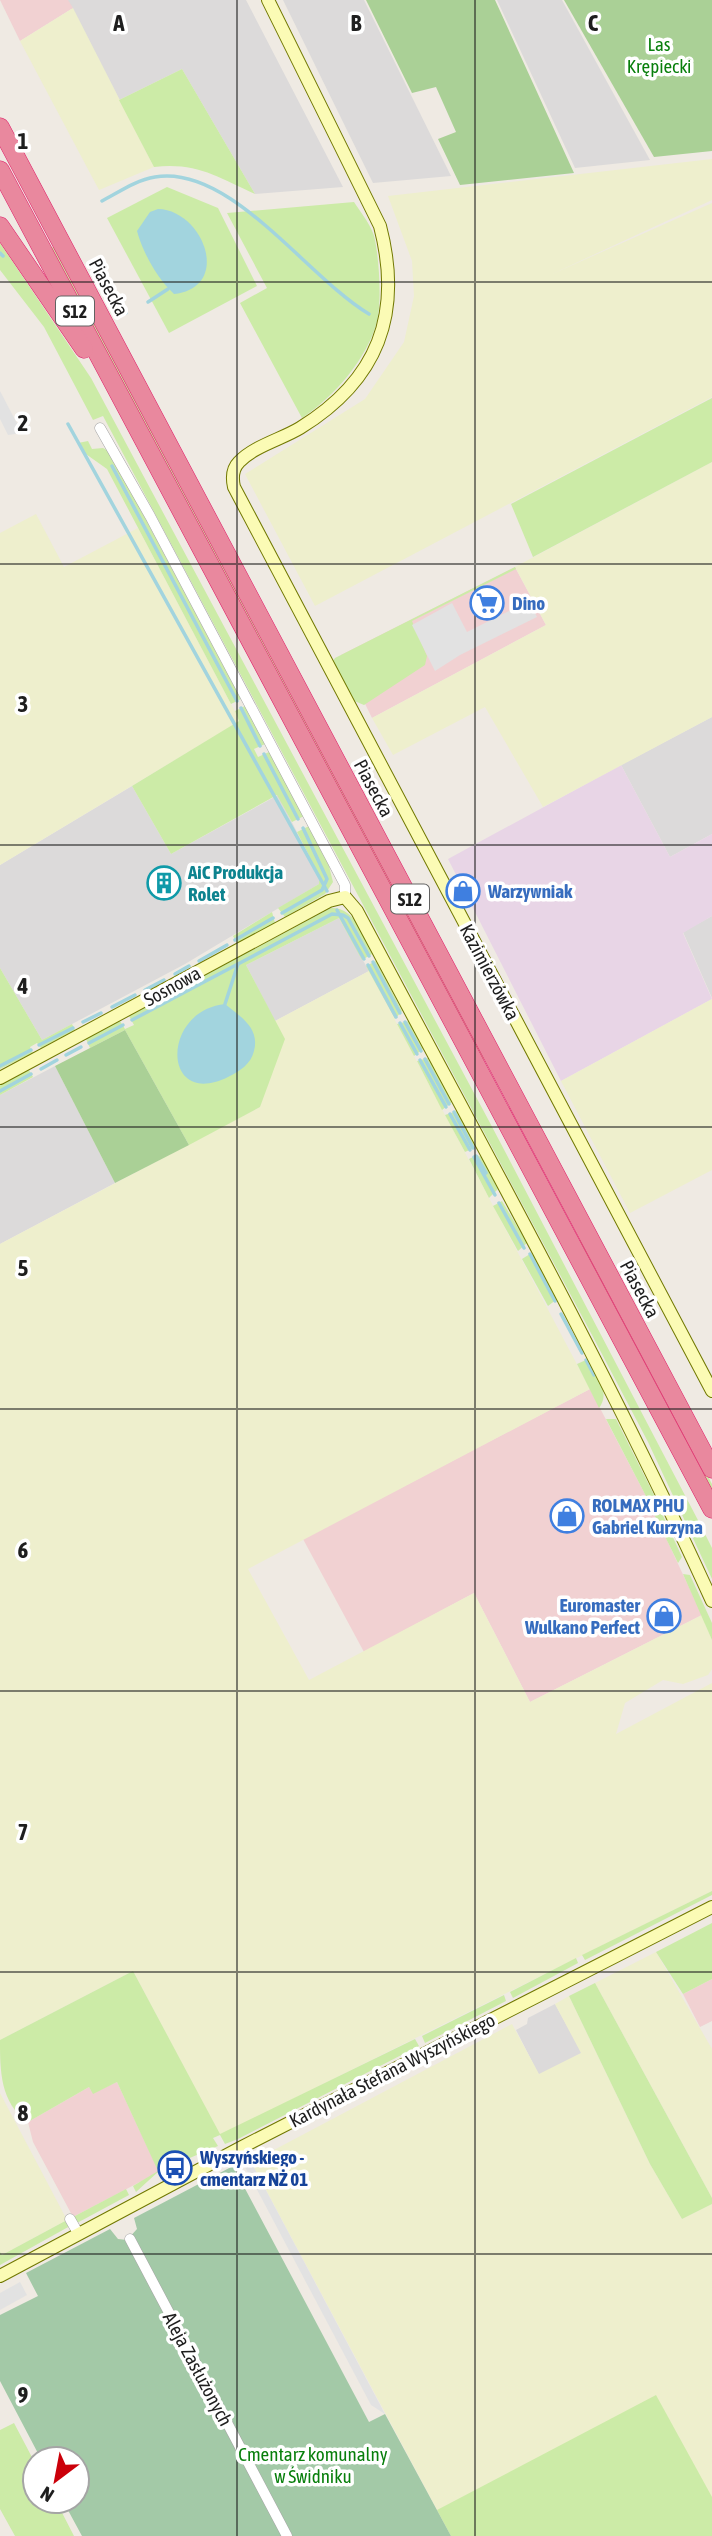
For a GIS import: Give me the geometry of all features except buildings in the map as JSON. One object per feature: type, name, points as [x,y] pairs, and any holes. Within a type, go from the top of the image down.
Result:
[{"type":"highway","name":"Piasecka","points":[[0,127],[712,1469]]},
{"type":"highway","name":"Piasecka","points":[[0,170],[712,1509]]},
{"type":"highway","points":[[0,226],[150,452]]},
{"type":"street","name":"Kazimierzówka","points":[[268,0],[380,226],[388,263],[389,294],[387,313],[375,350],[352,388],[321,415],[240,461],[232,478],[258,533],[712,1391]]},
{"type":"street","points":[[100,428],[345,885],[345,897],[357,911],[625,1416],[712,1601]]},
{"type":"street","name":"Sosnowa","points":[[0,1078],[329,901],[345,897]]},
{"type":"street","name":"Kardynała Stefana Wyszyńskiego","points":[[0,2276],[712,1907]]},
{"type":"street","points":[[71,2218],[78,2234]]},
{"type":"street","name":"Aleja Zasłużonych","points":[[130,2239],[287,2536]]},
{"type":"shaded area","points":[[0,0],[68,0],[73,8],[20,41]]},
{"type":"shaded area","points":[[67,0],[246,0],[343,187],[255,194],[182,69],[119,100]]},
{"type":"shaded area","points":[[283,0],[364,0],[451,176],[373,183]]},
{"type":"shaded area","points":[[497,0],[562,0],[650,160],[575,168]]},
{"type":"shaded area","points":[[0,391],[22,433],[8,435],[0,419]]},
{"type":"shaded area","points":[[515,567],[546,625],[372,718],[341,655]]},
{"type":"shaded area","points":[[529,601],[537,617],[460,655],[435,671],[412,625],[452,603],[467,632]]},
{"type":"shaded area","points":[[712,717],[712,834],[670,857],[621,765]]},
{"type":"shaded area","points":[[621,765],[670,857],[712,834],[712,916],[683,933],[712,999],[561,1081],[448,859]]},
{"type":"shaded area","points":[[132,786],[171,854],[278,795],[319,875],[319,884],[185,964],[42,1040],[0,968],[0,865]]},
{"type":"shaded area","points":[[712,916],[712,998],[683,932]]},
{"type":"shaded area","points":[[339,918],[369,971],[275,1021],[246,965]]},
{"type":"shaded area","points":[[55,1066],[115,1183],[0,1244],[0,1095]]},
{"type":"shaded area","points":[[590,1389],[649,1502],[702,1615],[530,1702],[474,1593],[364,1652],[303,1539]]},
{"type":"shaded area","points":[[712,1979],[712,2021],[700,2027],[683,1994]]},
{"type":"shaded area","points":[[555,2004],[582,2053],[539,2075],[516,2030],[527,2024],[528,2018]]},
{"type":"shaded area","points":[[117,2082],[159,2172],[73,2217],[33,2142],[28,2122],[89,2087],[93,2093]]},
{"type":"shaded area","points":[[251,2162],[385,2414],[371,2405],[245,2167]]},
{"type":"shaded area","points":[[20,2282],[27,2295],[0,2310],[0,2293]]},
{"type":"green space","points":[[366,0],[495,0],[574,173],[460,185],[438,139],[456,132],[436,87],[412,93]]},
{"type":"green space","name":"Las Krępiecki","points":[[564,0],[712,0],[712,151],[654,157]]},
{"type":"green space","points":[[73,8],[154,167],[99,190],[20,41]]},
{"type":"green space","points":[[182,69],[255,194],[195,169],[154,167],[119,100]]},
{"type":"green space","points":[[712,159],[712,200],[550,275],[712,203],[712,397],[315,606],[245,474],[365,399],[404,342],[414,296],[412,261],[388,196]]},
{"type":"green space","points":[[167,187],[218,208],[257,286],[169,333],[107,218]]},
{"type":"green space","points":[[354,202],[375,240],[379,280],[377,321],[366,349],[348,376],[326,400],[302,418],[240,303],[267,288],[227,213]]},
{"type":"green space","points":[[0,243],[91,378],[489,1121],[712,1548],[712,1579],[648,1442],[592,1335],[103,416],[93,420],[44,327],[0,270]]},
{"type":"green space","points":[[55,246],[486,1058],[482,1060],[51,248]]},
{"type":"green space","points":[[712,398],[712,462],[533,557],[511,504]]},
{"type":"green space","points":[[88,441],[92,449],[103,448],[110,452],[241,699],[231,704],[107,469],[83,452],[78,443]]},
{"type":"green space","points":[[712,462],[712,717],[543,807],[485,707],[393,755],[372,718],[546,625],[515,567]]},
{"type":"green space","points":[[36,514],[64,567],[138,528],[240,721],[0,865],[0,533]]},
{"type":"green space","points":[[515,567],[516,569],[412,621],[427,656],[425,665],[364,705],[352,700],[333,661],[335,658]]},
{"type":"green space","points":[[245,706],[265,744],[254,749],[258,757],[269,752],[304,816],[292,822],[277,795],[171,854],[132,786],[239,721],[235,711]]},
{"type":"green space","points":[[309,826],[329,866],[333,882],[325,894],[285,917],[278,908],[319,884],[319,875],[297,832]]},
{"type":"green space","points":[[331,908],[346,912],[352,917],[372,954],[362,960],[339,918],[246,965],[285,1039],[260,1107],[189,1145],[125,1030],[90,1048],[86,1039],[120,1021],[125,1029],[134,1025],[129,1016]]},
{"type":"green space","points":[[272,912],[275,923],[237,943],[233,936]]},
{"type":"green space","points":[[376,961],[402,1011],[395,1019],[366,966]]},
{"type":"green space","points":[[0,968],[42,1040],[72,1024],[75,1030],[41,1048],[37,1043],[30,1047],[33,1053],[0,1069]]},
{"type":"green space","points":[[369,971],[590,1389],[248,1569],[309,1680],[474,1593],[530,1702],[702,1615],[712,1640],[712,1669],[708,1675],[683,1684],[663,1680],[625,1703],[616,1734],[712,1683],[712,1891],[220,2135],[133,1971],[0,2040],[0,1244],[260,1107],[275,1021]]},
{"type":"green space","points":[[712,999],[712,1170],[630,1213],[561,1081]]},
{"type":"green space","points":[[409,1021],[423,1049],[414,1056],[397,1024]]},
{"type":"green space","points":[[125,1030],[189,1145],[115,1183],[55,1066]]},
{"type":"green space","points":[[428,1058],[452,1102],[442,1110],[417,1061]]},
{"type":"green space","points":[[29,1070],[33,1077],[0,1095],[0,1085]]},
{"type":"green space","points":[[457,1111],[474,1144],[474,1148],[465,1152],[445,1115]]},
{"type":"green space","points":[[477,1155],[481,1157],[498,1189],[489,1198],[469,1159]]},
{"type":"green space","points":[[502,1201],[527,1243],[518,1251],[493,1206]]},
{"type":"green space","points":[[582,1238],[712,1484],[712,1492],[578,1241]]},
{"type":"green space","points":[[530,1254],[534,1256],[557,1299],[548,1306],[522,1259]]},
{"type":"green space","points":[[586,1360],[590,1362],[603,1391],[604,1397],[599,1408],[577,1364]]},
{"type":"green space","points":[[606,1419],[616,1419],[656,1499],[649,1502]]},
{"type":"green space","points":[[659,1507],[682,1557],[678,1563],[652,1510]]},
{"type":"green space","points":[[683,1574],[690,1575],[712,1623],[712,1640]]},
{"type":"green space","points":[[712,1891],[712,1895],[585,1960],[582,1955]]},
{"type":"green space","points":[[712,1923],[712,1979],[683,1994],[656,1952]]},
{"type":"green space","points":[[656,1952],[712,2049],[712,2198],[595,1983]]},
{"type":"green space","points":[[576,1958],[578,1963],[513,1998],[510,1992]]},
{"type":"green space","points":[[133,1971],[220,2134],[415,2039],[419,2046],[238,2139],[225,2144],[220,2135],[213,2138],[218,2146],[159,2171],[136,2192],[133,2186],[158,2171],[117,2082],[93,2094],[89,2087],[28,2122],[7,2096],[1,2074],[0,2051],[0,2040]]},
{"type":"green space","points":[[595,1983],[712,2198],[712,2204],[682,2219],[650,2164],[569,1996]]},
{"type":"green space","points":[[504,1995],[506,2001],[425,2043],[422,2036]]},
{"type":"green space","points":[[569,1996],[650,2164],[682,2219],[712,2204],[712,2536],[451,2536],[251,2162],[512,2024],[539,2074],[581,2053],[555,2004]]},
{"type":"green space","points":[[0,2093],[67,2220],[2,2255],[0,2252]]},
{"type":"green space","name":"Cmentarz komunalny w Świdniku","points":[[233,2166],[369,2422],[385,2414],[451,2536],[82,2536],[71,2515],[91,2515],[91,2445],[34,2445],[0,2381],[0,2315],[38,2296],[26,2273],[110,2229],[118,2239],[127,2240],[137,2229],[134,2218]]},
{"type":"green space","points":[[126,2189],[129,2195],[77,2223],[73,2217]]},
{"type":"green space","points":[[67,2220],[70,2226],[0,2265],[0,2252],[2,2255]]},
{"type":"green space","points":[[656,2395],[712,2497],[712,2536],[451,2536],[437,2510]]},
{"type":"green space","points":[[14,2423],[26,2445],[21,2445],[21,2515],[63,2515],[74,2536],[15,2536],[0,2509],[0,2430]]},
{"type":"water","points":[[158,209],[174,213],[188,222],[205,249],[207,264],[203,278],[192,288],[174,294],[151,265],[137,231],[150,212]]},
{"type":"water","points":[[225,1004],[252,1029],[255,1043],[253,1056],[244,1067],[228,1077],[206,1084],[191,1080],[181,1070],[177,1056],[180,1039],[189,1023],[204,1010]]},
{"type":"waterway","points":[[102,201],[134,184],[155,177],[183,178],[211,188],[267,227],[345,297],[369,314]]},
{"type":"waterway","points":[[0,253],[3,256]]},
{"type":"waterway","points":[[97,259],[126,313]]},
{"type":"waterway","points":[[148,302],[168,289]]},
{"type":"waterway","points":[[68,424],[327,891]]},
{"type":"waterway","points":[[112,466],[237,701]]},
{"type":"waterway","points":[[241,708],[260,746]]},
{"type":"waterway","points":[[264,754],[298,819]]},
{"type":"waterway","points":[[282,913],[322,890],[327,879],[303,828]]},
{"type":"waterway","points":[[337,910],[364,959]]},
{"type":"waterway","points":[[225,1004],[238,964],[332,914],[348,918],[369,956]]},
{"type":"waterway","points":[[235,940],[273,918]]},
{"type":"waterway","points":[[199,961],[227,945]]},
{"type":"waterway","points":[[373,962],[400,1013]]},
{"type":"waterway","points":[[132,1020],[238,964]]},
{"type":"waterway","points":[[368,965],[396,1017]]},
{"type":"waterway","points":[[175,974],[189,966]]},
{"type":"waterway","points":[[145,990],[164,980]]},
{"type":"waterway","points":[[112,1007],[135,995]]},
{"type":"waterway","points":[[83,1022],[101,1013]]},
{"type":"waterway","points":[[405,1022],[421,1051]]},
{"type":"waterway","points":[[400,1023],[417,1054]]},
{"type":"waterway","points":[[89,1043],[123,1025]]},
{"type":"waterway","points":[[39,1045],[73,1028]]},
{"type":"waterway","points":[[66,1055],[81,1047]]},
{"type":"waterway","points":[[0,1066],[31,1050]]},
{"type":"waterway","points":[[425,1059],[449,1104]]},
{"type":"waterway","points":[[41,1069],[57,1060]]},
{"type":"waterway","points":[[420,1060],[446,1107]]},
{"type":"waterway","points":[[0,1091],[31,1074]]},
{"type":"waterway","points":[[454,1112],[473,1148]]},
{"type":"waterway","points":[[450,1114],[470,1150]]},
{"type":"waterway","points":[[476,1156],[486,1173]]},
{"type":"waterway","points":[[474,1157],[495,1195]]},
{"type":"waterway","points":[[499,1203],[524,1248]]},
{"type":"waterway","points":[[530,1254],[555,1301]]},
{"type":"waterway","points":[[561,1314],[582,1353]]},
{"type":"waterway","points":[[586,1360],[594,1375]]},
{"type":"place","name":"Dino","points":[[487,603]]},
{"type":"place","name":"AiC Produkcja Rolet","points":[[164,883]]},
{"type":"place","name":"Warzywniak","points":[[463,891]]},
{"type":"place","name":"ROLMAX PHU Gabriel Kurzyna","points":[[567,1516]]},
{"type":"place","name":"Euromaster Wulkano Perfect","points":[[664,1616]]},
{"type":"place","name":"Wyszyńskiego - cmentarz NŻ 01","points":[[175,2168]]}]
